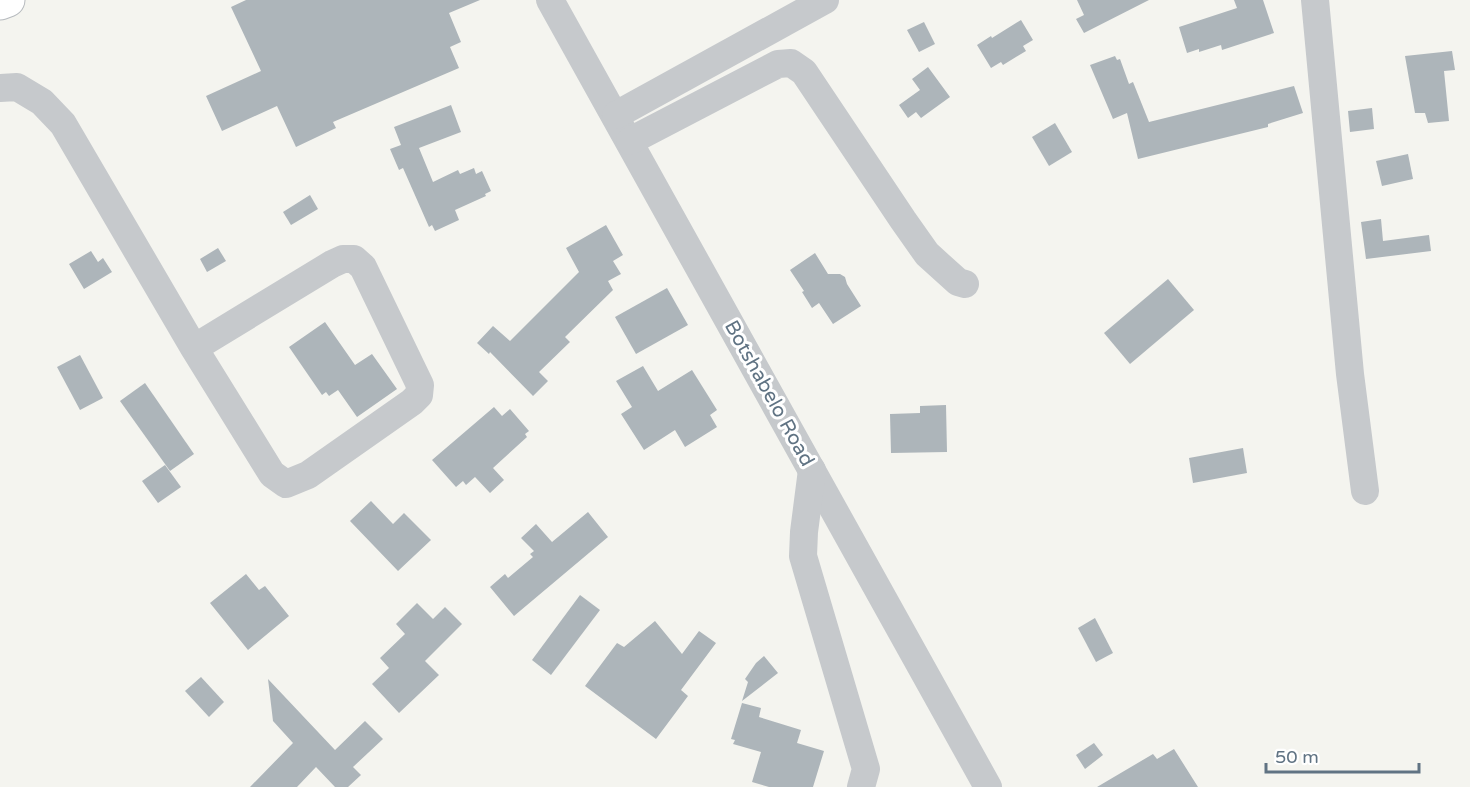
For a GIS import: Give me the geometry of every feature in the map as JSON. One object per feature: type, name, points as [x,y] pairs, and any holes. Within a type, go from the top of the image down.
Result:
[{"type":"main road","points":[[0,3],[8,0]]},
{"type":"street","name":"Botshabelo Road","points":[[550,0],[988,787]]},
{"type":"street","points":[[616,116],[825,0]]},
{"type":"street","points":[[1315,0],[1350,374],[1365,491]]},
{"type":"street","points":[[630,141],[778,64],[791,63],[804,72],[927,254],[958,282],[965,284]]},
{"type":"street","points":[[0,88],[17,87],[42,102],[63,124],[194,348],[272,474],[286,484],[308,475],[419,395],[420,385],[363,267],[354,259],[343,259],[332,264],[194,348]]},
{"type":"street","points":[[812,470],[803,556],[866,769],[861,787]]},
{"type":"building","points":[[246,0],[480,0],[449,13],[461,42],[450,47],[459,68],[333,122],[336,128],[296,147],[277,106],[222,131],[206,96],[261,71],[231,7]]},
{"type":"building","points":[[1077,0],[1149,0],[1084,33],[1076,19],[1084,15]]},
{"type":"building","points":[[1234,0],[1263,0],[1274,33],[1222,50],[1221,45],[1187,53],[1179,27],[1237,8]]},
{"type":"building","points":[[1021,20],[1033,40],[1023,46],[1026,51],[1003,65],[1001,62],[991,68],[977,45]]},
{"type":"building","points":[[924,22],[935,44],[919,52],[907,30]]},
{"type":"building","points":[[1452,51],[1455,70],[1444,71],[1449,121],[1428,123],[1425,113],[1415,113],[1405,56]]},
{"type":"building","points":[[1115,56],[1117,60],[1120,59],[1129,84],[1133,82],[1149,122],[1294,86],[1303,113],[1268,124],[1268,127],[1138,159],[1127,113],[1113,119],[1090,65]]},
{"type":"building","points":[[928,67],[950,97],[921,118],[916,112],[908,118],[899,105],[920,90],[912,79]]},
{"type":"building","points":[[451,105],[461,132],[419,148],[433,182],[458,170],[460,174],[474,168],[476,174],[482,171],[491,191],[485,194],[486,196],[455,210],[459,220],[435,231],[432,225],[429,227],[403,168],[399,170],[390,149],[401,145],[394,127]]},
{"type":"building","points":[[1372,108],[1374,129],[1350,132],[1348,111]]},
{"type":"building","points":[[1055,123],[1072,152],[1049,166],[1032,137]]},
{"type":"building","points":[[1408,154],[1413,179],[1382,186],[1376,161]]},
{"type":"building","points":[[310,195],[318,209],[291,225],[283,212]]},
{"type":"building","points":[[1381,219],[1383,241],[1429,235],[1431,251],[1366,259],[1361,222]]},
{"type":"building","points":[[606,225],[623,255],[613,261],[621,274],[608,281],[613,290],[565,337],[570,342],[539,372],[548,381],[533,396],[490,352],[489,354],[477,343],[493,326],[510,341],[579,272],[566,248]]},
{"type":"building","points":[[218,248],[226,261],[207,272],[200,259]]},
{"type":"building","points":[[91,251],[98,262],[103,258],[112,272],[84,289],[69,264]]},
{"type":"building","points":[[815,253],[828,274],[840,274],[845,277],[861,306],[833,324],[819,303],[812,308],[790,270]]},
{"type":"building","points":[[1168,279],[1194,310],[1130,364],[1104,333]]},
{"type":"building","points":[[667,288],[688,325],[636,354],[615,317]]},
{"type":"building","points":[[325,322],[355,365],[372,354],[397,389],[357,417],[338,390],[329,396],[326,392],[322,395],[289,347]]},
{"type":"building","points":[[80,355],[103,398],[80,410],[57,367]]},
{"type":"building","points":[[643,366],[658,391],[692,370],[717,410],[710,415],[717,427],[685,447],[675,430],[644,450],[621,414],[632,407],[616,381]]},
{"type":"building","points":[[145,383],[194,454],[170,471],[120,401]]},
{"type":"building","points":[[946,405],[947,452],[891,453],[890,414],[920,413],[920,406]]},
{"type":"building","points":[[494,407],[502,416],[510,409],[529,431],[525,434],[527,437],[493,468],[504,480],[490,493],[475,477],[466,485],[463,481],[456,487],[432,460]]},
{"type":"building","points":[[1243,448],[1247,473],[1193,483],[1189,458]]},
{"type":"building","points":[[165,465],[181,487],[158,503],[142,481]]},
{"type":"building","points":[[371,501],[393,524],[404,513],[431,540],[398,571],[350,521]]},
{"type":"building","points":[[588,512],[608,537],[514,616],[490,587],[505,574],[508,578],[533,557],[530,554],[534,551],[521,538],[536,524],[552,542]]},
{"type":"building","points":[[246,574],[259,590],[265,586],[289,616],[248,650],[210,603]]},
{"type":"building","points":[[580,595],[600,610],[551,675],[532,660]]},
{"type":"building","points":[[417,603],[433,619],[445,607],[462,624],[425,661],[439,675],[399,713],[372,684],[389,668],[380,658],[405,634],[396,624]]},
{"type":"building","points":[[1095,618],[1113,653],[1096,662],[1078,628]]},
{"type":"building","points":[[655,621],[682,654],[699,631],[716,643],[681,690],[688,696],[656,739],[585,686],[617,643],[624,647]]},
{"type":"building","points":[[764,656],[778,673],[742,701],[748,682],[745,679]]},
{"type":"building","points":[[201,677],[224,702],[209,717],[185,691]]},
{"type":"building","points":[[268,679],[335,750],[365,721],[383,739],[353,767],[361,775],[348,787],[335,787],[316,767],[297,787],[250,787],[293,743],[273,721]]},
{"type":"building","points":[[742,703],[761,708],[759,717],[801,730],[797,743],[824,751],[813,787],[769,787],[752,782],[761,752],[733,744],[735,740],[731,739]]},
{"type":"building","points":[[1094,743],[1103,755],[1085,769],[1076,755]]},
{"type":"building","points":[[1174,749],[1198,787],[1097,787],[1153,754],[1157,759]]}]
